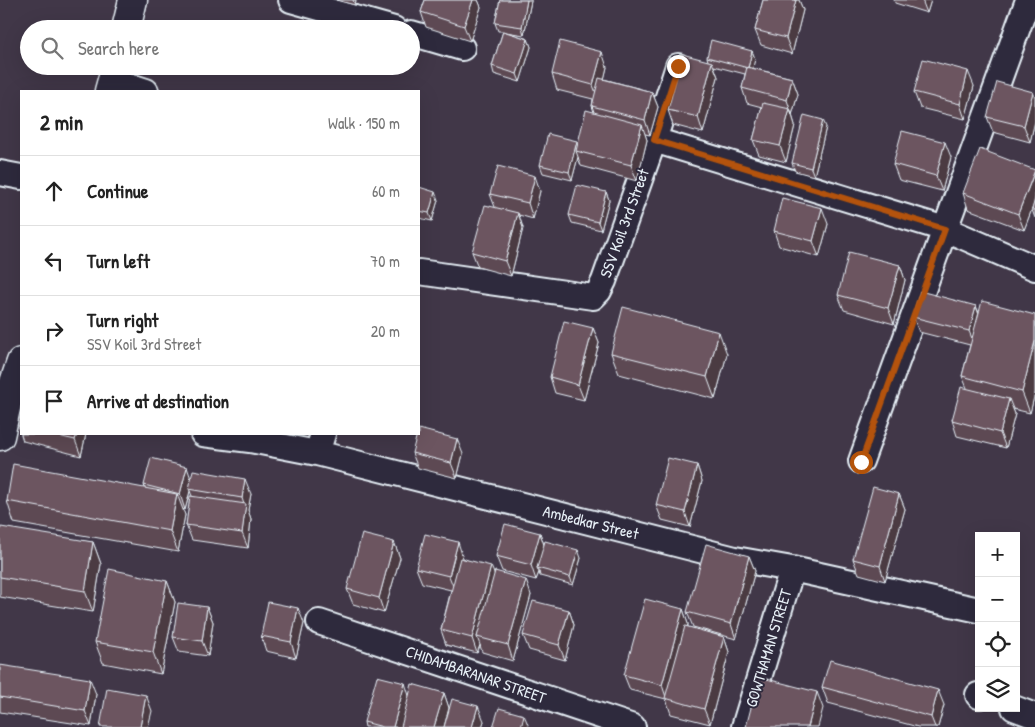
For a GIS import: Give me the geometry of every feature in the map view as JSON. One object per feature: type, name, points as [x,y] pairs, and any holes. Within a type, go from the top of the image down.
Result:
[{"type":"main road","points":[[128,20],[133,0]]},
{"type":"main road","points":[[0,436],[14,404],[20,368]]},
{"type":"street","points":[[291,0],[362,20]]},
{"type":"street","points":[[861,462],[1028,0]]},
{"type":"street","points":[[420,36],[462,48]]},
{"type":"street","name":"SSV Koil 3rd Street","points":[[420,272],[593,297],[599,291],[604,281],[678,66]]},
{"type":"street","points":[[112,79],[143,90]]},
{"type":"street","points":[[654,140],[945,229],[1035,268]]},
{"type":"street","points":[[0,173],[20,177]]},
{"type":"street","name":"Ambedkar Street","points":[[219,435],[320,444],[735,559],[792,569],[975,609]]},
{"type":"street","name":"GOWTHAMAN STREET","points":[[744,727],[792,569]]},
{"type":"street","name":"CHIDAMBARANAR STREET","points":[[319,622],[633,727]]},
{"type":"street","points":[[1020,710],[1035,716]]},
{"type":"building","points":[[425,0],[473,0],[464,26],[421,12]]},
{"type":"building","points":[[500,0],[527,0],[522,27],[495,23]]},
{"type":"building","points":[[763,0],[796,0],[786,38],[755,30]]},
{"type":"building","points":[[503,31],[528,39],[517,74],[492,66]]},
{"type":"building","points":[[711,40],[752,51],[748,68],[707,57]]},
{"type":"building","points":[[560,41],[602,52],[593,85],[552,74]]},
{"type":"building","points":[[682,54],[712,62],[698,117],[668,110]]},
{"type":"building","points":[[923,59],[968,71],[960,104],[914,92]]},
{"type":"building","points":[[747,67],[792,78],[787,100],[742,88]]},
{"type":"building","points":[[599,78],[652,92],[645,120],[592,106]]},
{"type":"building","points":[[997,82],[1033,92],[1024,126],[987,117]]},
{"type":"building","points":[[763,103],[790,109],[780,146],[753,140]]},
{"type":"building","points":[[586,110],[642,125],[631,165],[576,151]]},
{"type":"building","points":[[804,115],[823,120],[811,168],[792,163]]},
{"type":"building","points":[[902,131],[945,142],[936,176],[893,164]]},
{"type":"building","points":[[548,134],[577,141],[569,172],[540,165]]},
{"type":"building","points":[[980,149],[1035,170],[1018,214],[963,193]]},
{"type":"building","points":[[498,166],[535,176],[528,203],[490,194]]},
{"type":"building","points":[[577,185],[606,192],[598,222],[569,215]]},
{"type":"building","points":[[420,187],[435,192],[429,213],[420,211]]},
{"type":"building","points":[[782,198],[822,208],[813,241],[774,231]]},
{"type":"building","points":[[1035,198],[1035,210],[1032,210]]},
{"type":"building","points":[[485,205],[518,213],[505,261],[472,252]]},
{"type":"building","points":[[849,252],[900,265],[888,308],[838,295]]},
{"type":"building","points":[[920,291],[976,306],[969,331],[913,317]]},
{"type":"building","points":[[982,301],[1035,315],[1035,341],[1022,392],[962,376]]},
{"type":"building","points":[[623,307],[719,332],[707,377],[611,353]]},
{"type":"building","points":[[564,321],[593,328],[578,385],[550,377]]},
{"type":"building","points":[[961,387],[1009,399],[1000,433],[952,420]]},
{"type":"building","points":[[420,429],[457,439],[451,463],[412,453],[417,435],[420,435]]},
{"type":"building","points":[[54,435],[77,435],[75,440]]},
{"type":"building","points":[[151,458],[187,467],[180,494],[144,485]]},
{"type":"building","points":[[668,458],[697,465],[685,512],[656,505]]},
{"type":"building","points":[[13,464],[177,494],[170,531],[7,501]]},
{"type":"building","points":[[193,470],[245,479],[242,498],[189,489]]},
{"type":"building","points":[[873,487],[899,494],[880,566],[853,559]]},
{"type":"building","points":[[190,496],[246,504],[242,533],[186,525]]},
{"type":"building","points":[[505,524],[540,533],[531,565],[496,556]]},
{"type":"building","points":[[1,527],[93,542],[85,591],[0,577]]},
{"type":"building","points":[[362,534],[394,542],[379,598],[347,589]]},
{"type":"building","points":[[425,534],[458,542],[449,576],[416,568]]},
{"type":"building","points":[[545,541],[578,550],[570,577],[537,568]]},
{"type":"building","points":[[706,544],[749,556],[731,624],[687,612]]},
{"type":"building","points":[[460,558],[491,566],[472,638],[441,630]]},
{"type":"building","points":[[109,569],[167,581],[153,652],[95,642]]},
{"type":"building","points":[[495,571],[526,580],[508,645],[477,637]]},
{"type":"building","points":[[645,599],[683,609],[662,685],[624,675]]},
{"type":"building","points":[[533,601],[569,610],[559,645],[523,635]]},
{"type":"building","points":[[268,602],[298,608],[291,642],[261,636]]},
{"type":"building","points":[[178,603],[207,607],[202,641],[173,637]]},
{"type":"building","points":[[685,626],[724,637],[704,709],[665,698]]},
{"type":"building","points":[[830,660],[938,690],[931,717],[822,687]]},
{"type":"building","points":[[0,665],[90,679],[85,711],[0,697]]},
{"type":"building","points":[[377,676],[405,683],[393,727],[383,727],[364,722]]},
{"type":"building","points":[[759,677],[817,692],[808,727],[746,727]]},
{"type":"building","points":[[412,684],[444,693],[434,727],[401,727]]},
{"type":"building","points":[[107,688],[146,695],[140,727],[100,727]]},
{"type":"building","points":[[452,699],[478,706],[472,727],[444,727]]},
{"type":"building","points":[[499,708],[524,715],[521,727],[493,727]]},
{"type":"route","points":[[678,66],[654,140],[945,229],[861,462]]}]
